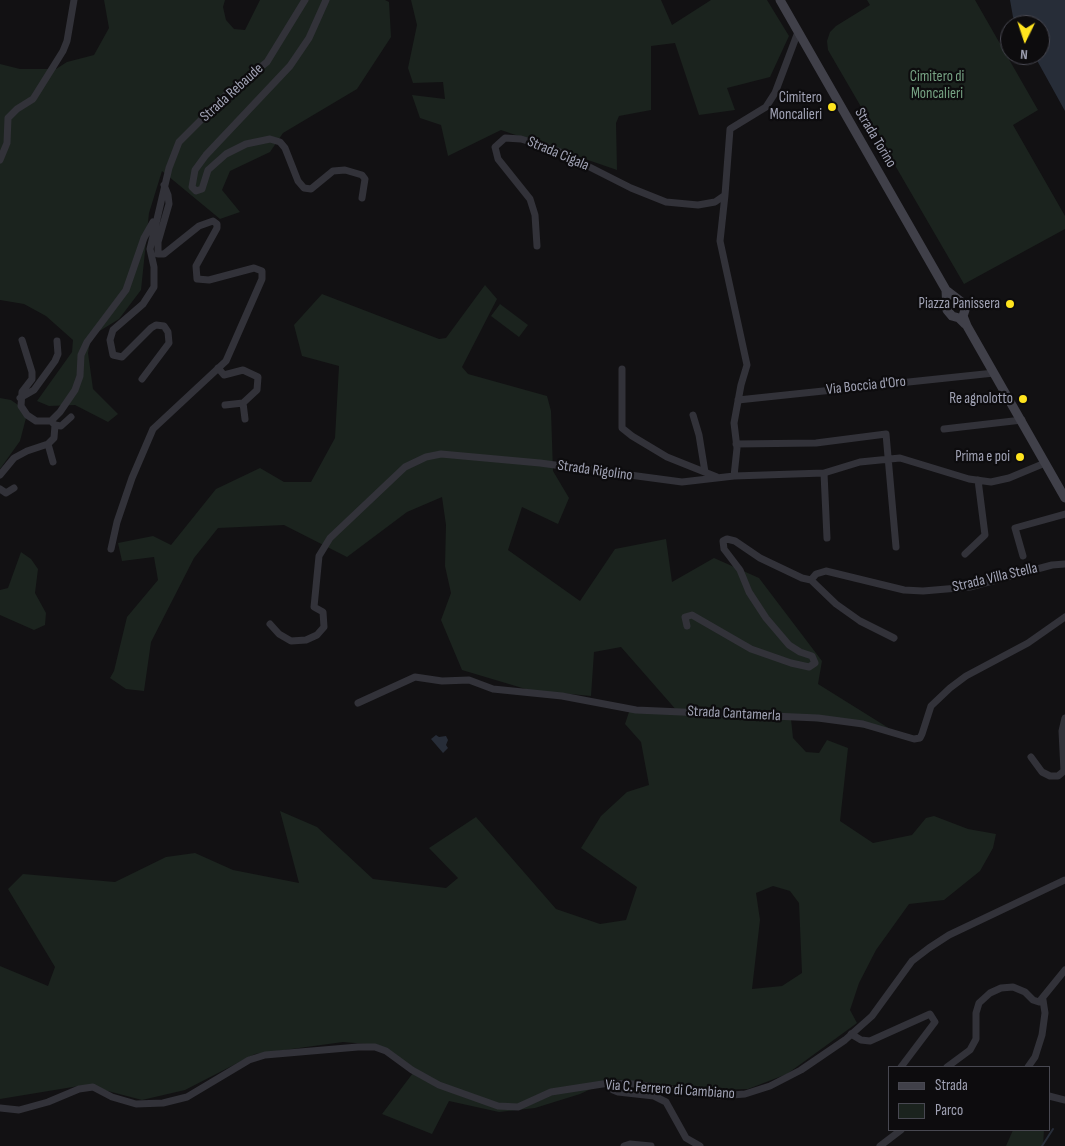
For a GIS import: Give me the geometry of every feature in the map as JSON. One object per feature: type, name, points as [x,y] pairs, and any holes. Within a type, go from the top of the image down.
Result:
[{"type":"main road","name":"Strada Torino","points":[[780,0],[946,290],[963,303],[965,310],[963,316],[967,326],[1065,498]]},
{"type":"main road","name":"Strada Torino","points":[[946,290],[947,310],[952,316],[959,318],[967,326]]},
{"type":"street","points":[[0,160],[7,143],[8,118],[17,109],[33,99],[63,51],[67,41],[74,0]]},
{"type":"street","name":"Strada Rebaude","points":[[142,379],[169,343],[170,339],[164,326],[156,325],[151,328],[122,357],[113,355],[110,340],[113,330],[143,304],[154,286],[154,267],[150,249],[168,168],[180,142],[227,94],[267,62],[305,0]]},
{"type":"street","points":[[326,0],[309,38],[290,66],[206,154],[195,170],[192,187],[196,191],[202,189],[208,170],[226,154],[246,144],[270,139],[280,142],[285,148],[298,181],[304,188],[311,189],[333,171],[345,170],[362,175],[365,179],[362,198]]},
{"type":"street","points":[[734,476],[736,444],[734,422],[747,366],[720,241],[730,129],[766,107],[775,94],[798,32]]},
{"type":"street","name":"Strada Cigala","points":[[537,246],[535,216],[530,199],[498,159],[495,147],[505,138],[521,139],[554,149],[632,188],[666,202],[698,205],[715,202],[725,195]]},
{"type":"street","points":[[111,549],[117,522],[132,478],[153,429],[226,361],[262,282],[262,272],[259,269],[252,268],[209,280],[197,280],[196,266],[204,248],[217,228],[217,224],[213,221],[199,226],[164,254],[158,254],[158,242],[169,204],[164,185]]},
{"type":"street","points":[[0,476],[14,458],[48,444],[54,438],[53,423],[75,390],[80,376],[81,355],[87,342],[126,290],[144,238],[157,216]]},
{"type":"street","points":[[22,340],[32,372],[32,379],[22,392],[20,398],[21,406],[27,415],[36,421],[61,426],[71,417]]},
{"type":"street","points":[[20,398],[34,390],[55,360],[58,354],[57,341]]},
{"type":"street","points":[[218,368],[224,374],[243,370],[258,377],[257,390],[243,403],[225,405]]},
{"type":"street","points":[[622,369],[622,428],[667,457],[721,478]]},
{"type":"street","name":"Via Boccia d'Oro","points":[[738,400],[994,373]]},
{"type":"street","points":[[243,403],[245,419]]},
{"type":"street","points":[[693,415],[699,435],[705,472]]},
{"type":"street","points":[[944,429],[1022,420]]},
{"type":"street","points":[[736,444],[816,443],[886,434],[896,547]]},
{"type":"street","points":[[48,444],[53,462]]},
{"type":"street","name":"Strada Rigolino","points":[[270,624],[278,634],[291,641],[306,640],[317,635],[324,627],[323,612],[314,608],[319,556],[330,538],[405,468],[426,457],[441,454],[540,463],[682,482],[734,476],[824,473],[860,462],[900,458],[990,482],[1009,478],[1045,464]]},
{"type":"street","points":[[824,473],[827,538]]},
{"type":"street","points":[[965,554],[986,535],[978,480]]},
{"type":"street","points":[[0,489],[6,493],[14,488]]},
{"type":"street","points":[[1023,556],[1015,528],[1065,514]]},
{"type":"street","points":[[687,626],[686,617],[692,614],[751,649],[809,667],[815,663],[812,656],[800,652],[790,645],[766,618],[749,592],[740,570],[724,549],[723,541],[727,539],[735,541],[760,558],[802,578],[811,580],[836,604],[860,621],[894,638]]},
{"type":"street","name":"Strada Villa Stella","points":[[811,580],[816,574],[826,571],[904,590],[923,591],[970,587],[1052,565],[1065,564]]},
{"type":"street","name":"Strada Cantamerla","points":[[358,703],[415,677],[442,681],[469,680],[493,689],[562,696],[636,710],[818,718],[863,724],[914,739],[920,738],[931,706],[950,688],[966,676],[1028,643],[1065,616]]},
{"type":"street","points":[[1031,757],[1042,772],[1050,776],[1058,776],[1064,771],[1062,731],[1065,718]]},
{"type":"street","name":"Via C. Ferrero di Cambiano","points":[[0,1108],[19,1110],[48,1102],[79,1089],[93,1087],[112,1097],[136,1104],[163,1103],[187,1097],[249,1060],[266,1055],[358,1047],[376,1047],[386,1051],[412,1070],[439,1085],[498,1106],[518,1107],[551,1092],[609,1083],[634,1084],[719,1096],[746,1094],[770,1086],[801,1070],[851,1034],[872,1016],[912,961],[929,948],[949,935],[1065,880]]},
{"type":"street","points":[[948,1066],[970,1050],[976,1039],[976,1013],[979,1003],[990,993],[1002,988],[1013,987],[1025,992],[1036,1002],[1043,1000],[1065,970]]},
{"type":"street","points":[[1029,1066],[1035,1057],[1042,1035],[1045,1013],[1043,1000]]},
{"type":"street","points":[[851,1034],[861,1040],[870,1041],[930,1014],[935,1022],[902,1066]]},
{"type":"street","points":[[609,1083],[613,1090],[618,1092],[654,1096],[666,1102],[686,1138],[700,1146]]},
{"type":"street","points":[[1050,1096],[1065,1100]]},
{"type":"street","points":[[880,1146],[900,1131]]},
{"type":"street","points":[[624,1146],[630,1144],[651,1146]]},
{"type":"green space","points":[[104,0],[225,0],[223,7],[226,20],[234,29],[245,30],[260,0],[385,0],[389,2],[391,37],[357,89],[283,133],[270,152],[230,171],[222,190],[240,212],[220,219],[162,171],[149,213],[141,290],[119,319],[98,332],[90,342],[88,353],[93,389],[118,414],[108,422],[75,405],[49,406],[37,401],[72,352],[73,340],[46,316],[24,304],[0,300],[0,64],[20,69],[56,69],[67,62],[94,55],[109,28]]},
{"type":"green space","points":[[411,0],[661,0],[672,25],[711,0],[767,0],[789,36],[770,77],[727,88],[735,110],[699,115],[675,43],[651,46],[651,110],[619,116],[616,123],[617,170],[501,130],[448,156],[441,125],[420,118],[412,95],[445,99],[443,82],[413,83],[408,68],[417,25]]},
{"type":"green space","name":"Cimitero di Moncalieri","points":[[867,0],[975,0],[1000,44],[1000,65],[1012,65],[1038,110],[1013,125],[1065,216],[1065,229],[964,284],[828,50],[827,41],[830,32],[836,26],[870,5]]},
{"type":"green space","points":[[485,285],[497,299],[462,367],[468,374],[547,396],[551,411],[553,471],[569,498],[558,524],[522,507],[508,550],[580,601],[615,549],[666,539],[672,582],[714,558],[759,578],[822,661],[818,684],[903,737],[847,724],[791,719],[793,738],[806,752],[819,753],[827,740],[848,748],[840,821],[873,843],[912,835],[926,818],[934,816],[968,829],[996,834],[993,848],[980,871],[944,900],[909,904],[876,950],[859,983],[850,1010],[857,1023],[787,1074],[748,1089],[715,1090],[613,1079],[580,1094],[535,1108],[499,1112],[449,1101],[432,1134],[382,1114],[416,1069],[378,1045],[343,1042],[255,1054],[185,1090],[142,1100],[85,1085],[0,1099],[0,966],[48,986],[55,967],[8,889],[23,874],[115,882],[166,857],[195,853],[233,870],[299,883],[280,811],[317,827],[373,879],[446,888],[458,878],[429,848],[476,817],[556,909],[600,924],[626,920],[637,887],[581,848],[601,816],[627,792],[649,785],[641,742],[625,724],[629,712],[678,712],[621,647],[594,652],[591,696],[529,690],[462,670],[441,620],[451,593],[445,566],[446,525],[442,497],[407,512],[347,557],[284,525],[218,528],[194,558],[151,642],[144,691],[126,689],[110,678],[114,671],[127,617],[158,580],[154,557],[122,561],[118,543],[153,536],[171,545],[216,489],[260,468],[284,482],[311,482],[335,438],[339,366],[302,356],[294,325],[322,294],[439,339],[446,338]],"holes":[[[773,886],[790,891],[799,903],[802,973],[782,986],[752,989],[760,920],[756,893]]]},
{"type":"green space","points":[[500,304],[528,325],[519,337],[491,316]]},
{"type":"green space","points":[[0,398],[11,400],[21,407],[26,418],[20,441],[0,469]]},
{"type":"green space","points":[[21,552],[31,559],[38,569],[35,593],[46,613],[45,625],[34,630],[0,615],[0,590],[8,588]]},
{"type":"green space","points":[[1013,1131],[1044,1131],[1043,1146],[1006,1146]]},
{"type":"shaded area","points":[[1010,0],[1065,0],[1065,111],[1040,65],[1050,65],[1050,15],[1013,15]]},
{"type":"shaded area","points":[[436,735],[439,737],[446,736],[448,740],[446,745],[448,748],[443,753],[431,739]]},
{"type":"waterway","points":[[1042,1146],[1053,1129]]},
{"type":"place","name":"Cimitero Moncalieri","points":[[832,107]]},
{"type":"place","name":"Piazza Panissera","points":[[1010,304]]},
{"type":"place","name":"Re agnolotto","points":[[1023,399]]},
{"type":"place","name":"Prima e poi","points":[[1020,457]]}]
